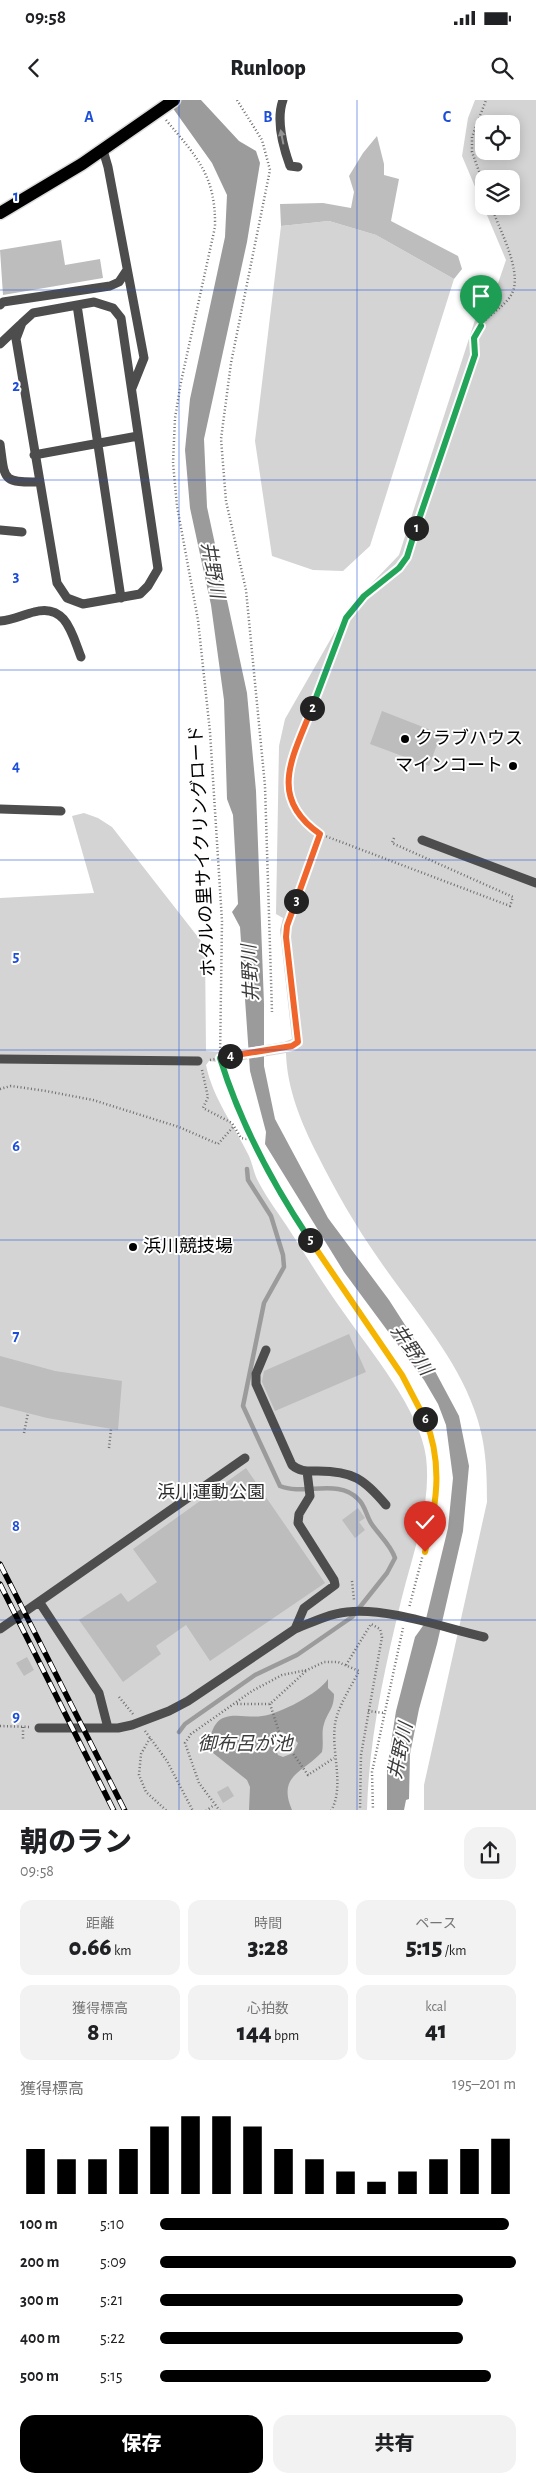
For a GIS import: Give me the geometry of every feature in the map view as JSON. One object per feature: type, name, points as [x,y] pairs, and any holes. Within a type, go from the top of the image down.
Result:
[{"type":"main road","points":[[0,212],[44,188],[167,108]]},
{"type":"street","points":[[283,100],[280,108],[281,128],[286,157],[290,166],[298,167]]},
{"type":"street","points":[[103,150],[108,167],[144,358],[132,389]]},
{"type":"street","points":[[0,305],[3,302],[110,286],[119,282],[127,270]]},
{"type":"street","points":[[0,344],[22,323],[33,313],[77,305],[104,303],[113,308],[121,318],[158,569],[148,586],[140,594],[83,604],[67,598],[56,584],[16,339],[22,323]]},
{"type":"street","points":[[77,305],[121,598]]},
{"type":"street","points":[[34,455],[138,436]]},
{"type":"street","points":[[0,444],[4,472],[9,479],[14,482],[39,482]]},
{"type":"street","points":[[0,530],[22,532]]},
{"type":"street","points":[[0,620],[14,620],[44,610],[59,613],[69,623],[81,657]]},
{"type":"street","points":[[0,809],[61,811]]},
{"type":"street","points":[[422,840],[536,883]]},
{"type":"street","points":[[0,1058],[198,1061]]},
{"type":"street","points":[[266,1350],[256,1374],[256,1384],[290,1462],[296,1469],[332,1471],[354,1476],[368,1484],[386,1505]]},
{"type":"street","points":[[0,1629],[40,1603],[245,1458]]},
{"type":"street","points":[[295,1629],[304,1608],[335,1584],[298,1524],[309,1487],[307,1471]]},
{"type":"street","points":[[40,1603],[98,1694],[108,1728]]},
{"type":"street","points":[[39,1728],[108,1728],[139,1723],[188,1701],[295,1629],[319,1619],[347,1612],[377,1612],[484,1637]]},
{"type":"path","points":[[237,100],[262,140],[270,170],[231,363],[221,439],[226,500],[246,590],[266,786],[272,1012]]},
{"type":"path","points":[[479,170],[472,152],[472,137],[486,100]]},
{"type":"path","name":"ホタルの里サイクリングロード","points":[[167,108],[208,177],[215,202],[214,227],[180,391],[173,463],[177,506],[198,620],[210,732],[222,921],[220,1058],[235,1104],[252,1140],[300,1225],[402,1375],[420,1407],[434,1439],[437,1489],[434,1512],[407,1614]]},
{"type":"path","points":[[394,838],[392,843],[514,897],[510,906],[320,834],[307,825],[296,812],[288,792],[288,771],[346,618],[364,596],[399,568],[407,557],[475,355],[474,338],[481,326],[514,289],[514,268],[494,215]]},
{"type":"path","points":[[220,1058],[292,1046],[300,1038],[286,937],[287,926],[320,834]]},
{"type":"path","points":[[198,1061],[205,1076],[208,1097],[203,1108],[234,1126],[241,1138],[252,1140]]},
{"type":"path","points":[[198,1072],[199,1078]]},
{"type":"path","points":[[0,1089],[20,1087],[93,1100],[179,1127],[218,1144],[234,1126]]},
{"type":"path","points":[[24,1433],[28,1413]]},
{"type":"path","points":[[110,1448],[111,1429]]},
{"type":"path","points":[[373,1810],[372,1772],[405,1623]]},
{"type":"path","points":[[346,1665],[371,1624]]},
{"type":"path","points":[[360,1810],[361,1755],[382,1637],[380,1629]]},
{"type":"path","points":[[220,1810],[214,1805],[199,1783],[185,1743],[191,1734],[274,1679],[307,1670],[324,1662],[338,1662],[359,1671],[335,1723],[334,1758],[338,1799],[331,1810]]},
{"type":"path","points":[[235,1704],[270,1704],[307,1670]]},
{"type":"path","points":[[119,1696],[179,1782],[193,1810]]},
{"type":"path","points":[[270,1704],[280,1734],[308,1775],[334,1758]]},
{"type":"path","points":[[368,1711],[384,1713]]},
{"type":"path","points":[[0,1726],[39,1728]]},
{"type":"path","points":[[23,1727],[23,1739]]},
{"type":"path","points":[[150,1738],[141,1754],[139,1775],[146,1792],[167,1810]]},
{"type":"path","points":[[206,1810],[214,1805]]},
{"type":"green space","name":"浜川運動公園","points":[[475,100],[536,100],[536,1810],[424,1810],[424,1785],[487,1502],[483,1444],[474,1409],[455,1369],[431,1331],[361,1233],[317,1154],[292,1092],[286,1053],[225,1063],[209,1061],[206,1065],[224,1112],[249,1156],[256,1177],[330,1293],[405,1401],[422,1439],[426,1457],[427,1475],[424,1512],[383,1679],[374,1731],[367,1810],[0,1810],[0,898],[94,893],[72,816],[84,813],[98,818],[112,827],[205,946],[206,1051],[224,1052],[292,1039],[280,930],[283,918],[276,914],[279,746],[285,719],[349,607],[399,555],[475,320],[492,301],[506,260],[487,215],[520,215],[520,170],[475,170],[475,187],[462,156],[468,118]]},
{"type":"green space","points":[[329,221],[376,235],[454,279],[370,546],[343,571],[313,570],[272,556],[255,441],[281,226]]},
{"type":"water","name":"井野川","points":[[167,100],[201,100],[239,141],[256,151],[260,163],[247,242],[204,439],[207,507],[247,693],[256,791],[264,1004],[264,1066],[275,1119],[328,1218],[389,1300],[436,1373],[459,1416],[469,1466],[463,1531],[437,1644],[419,1709],[410,1754],[409,1799],[406,1800],[404,1810],[387,1810],[387,1769],[396,1711],[415,1637],[425,1623],[448,1528],[453,1478],[446,1425],[438,1404],[424,1380],[344,1272],[265,1144],[266,1132],[250,1071],[240,927],[232,912],[238,904],[233,815],[227,799],[224,700],[211,605],[190,508],[185,450],[190,399],[225,237],[227,195],[212,163]]},
{"type":"water","name":"御布呂が池","points":[[328,1679],[328,1688],[334,1694],[334,1699],[323,1727],[322,1752],[300,1770],[290,1782],[288,1798],[292,1810],[249,1810],[250,1787],[247,1780],[208,1749],[216,1723],[227,1717],[262,1716],[279,1711],[298,1702],[323,1685]],"holes":[[[282,1732],[291,1736],[298,1743],[293,1753],[283,1757],[278,1755],[273,1744],[277,1733]]]},
{"type":"pier","points":[[266,1045],[266,1056],[247,1059],[246,1048]]},
{"type":"building","points":[[377,136],[384,164],[384,175],[399,179],[391,221],[458,256],[462,269],[454,279],[376,235],[329,221],[281,226],[280,204],[323,203],[351,208],[354,192],[349,176],[363,153]]},
{"type":"building","points":[[61,240],[65,265],[100,259],[103,278],[3,295],[0,250]]},
{"type":"building","name":"クラブハウス","points":[[382,711],[441,734],[429,766],[370,744]]},
{"type":"building","points":[[349,1334],[366,1372],[275,1411],[262,1382],[264,1371]]},
{"type":"building","points":[[0,1356],[55,1371],[122,1381],[118,1430],[47,1418],[0,1406]]},
{"type":"building","points":[[246,1468],[325,1583],[210,1661],[186,1625],[156,1646],[161,1654],[123,1682],[79,1620],[121,1593],[128,1602],[157,1582],[133,1549]]},
{"type":"building","points":[[358,1508],[365,1518],[359,1522],[365,1530],[355,1538],[342,1520]]},
{"type":"building","points":[[27,1657],[34,1670],[24,1676],[16,1663]]},
{"type":"building","points":[[228,1786],[234,1796],[223,1803],[217,1792]]},
{"type":"waterway","points":[[179,1732],[185,1724],[255,1675],[297,1655],[352,1617],[387,1573],[395,1558],[371,1523],[362,1504],[350,1493],[331,1488],[289,1489],[280,1486],[243,1406],[264,1303],[284,1267],[283,1255],[271,1216],[248,1180],[247,1169]]},
{"type":"railway","points":[[0,1564],[124,1810]]},
{"type":"railway","points":[[0,1584],[113,1810]]},
{"type":"place","name":"クラブハウス","points":[[405,739]]},
{"type":"place","name":"マインコート","points":[[513,766]]},
{"type":"place","name":"浜川競技場","points":[[133,1247]]},
{"type":"route","points":[[425,1552],[437,1489],[434,1439],[420,1407],[402,1375],[300,1225],[263,1163],[235,1104],[220,1058],[292,1046],[300,1038],[286,937],[287,926],[320,834],[307,825],[296,812],[288,792],[288,771],[346,618],[364,596],[399,568],[407,557],[475,355],[474,338],[481,326]]}]
